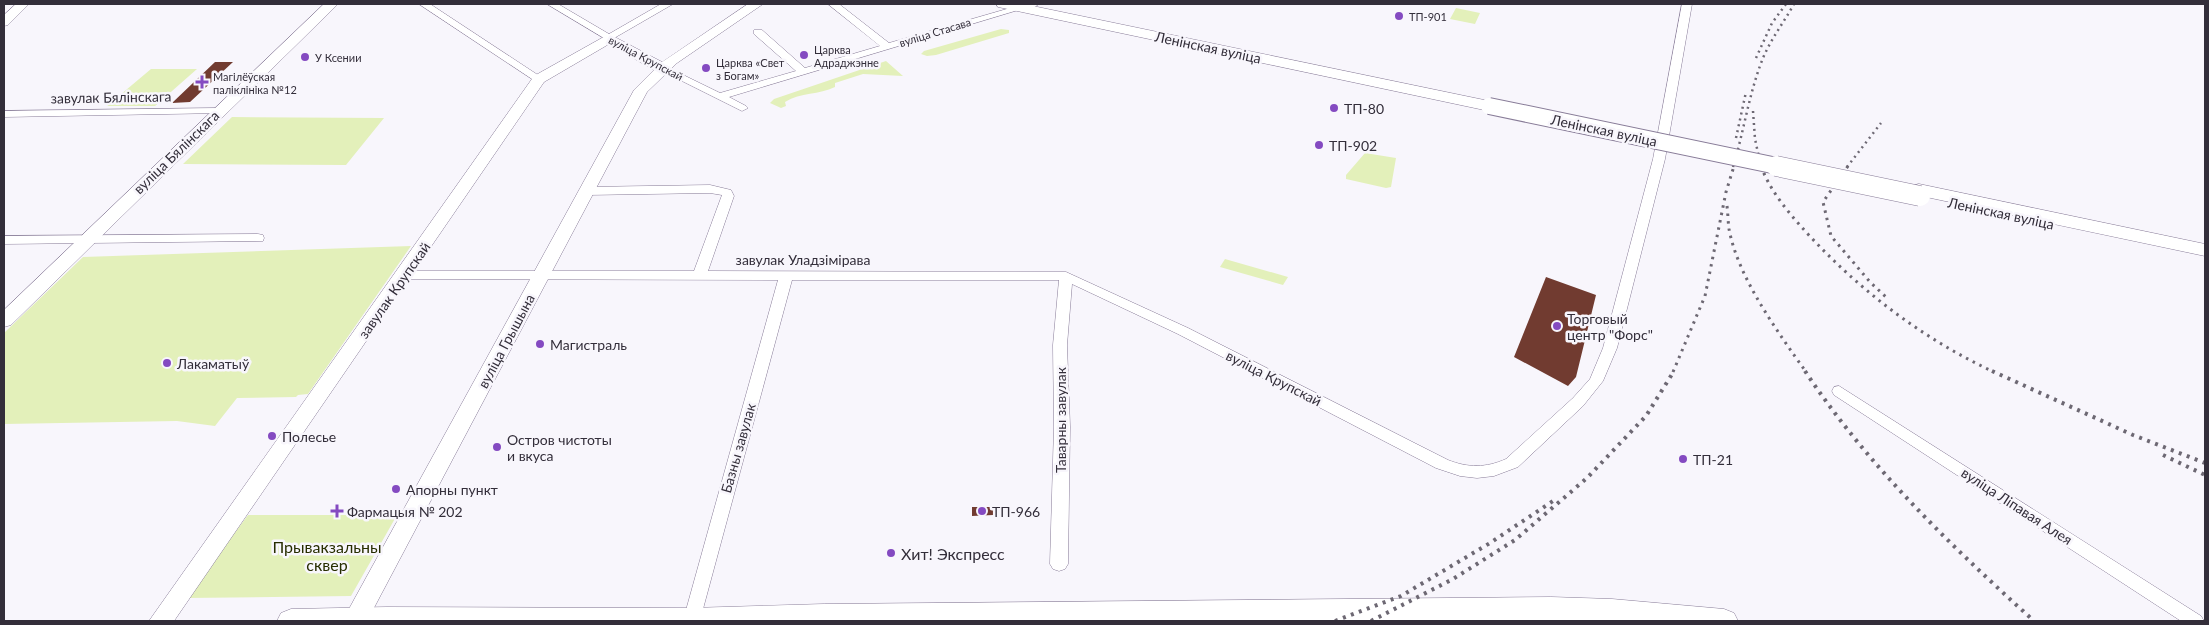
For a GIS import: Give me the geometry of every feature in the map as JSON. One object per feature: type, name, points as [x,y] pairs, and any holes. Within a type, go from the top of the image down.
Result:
[{"type":"main road","name":"вуліца Бялінскага","points":[[4,321],[218,111],[331,4]]},
{"type":"main road","name":"вуліца Грышына","points":[[356,618],[641,90],[672,60],[756,4]]},
{"type":"main road","name":"вуліца Грышына","points":[[663,69],[680,61],[767,4]]},
{"type":"main road","name":"Ленінская вуліца","points":[[1003,4],[1029,5],[1490,104],[2205,250]]},
{"type":"main road","name":"завулак Крупскай","points":[[161,621],[404,275],[538,79],[609,38]]},
{"type":"main road","name":"вуліца Крупскай","points":[[609,38],[663,69]]},
{"type":"main road","name":"Ленінская вуліца","points":[[1919,193],[2205,256]]},
{"type":"main road","points":[[291,621],[356,618],[691,620],[824,615],[1551,608],[1612,610],[1724,621]]},
{"type":"street","points":[[4,22],[23,4]]},
{"type":"street","points":[[424,4],[538,79]]},
{"type":"street","name":"вуліца Крупскай","points":[[552,4],[609,38]]},
{"type":"street","name":"завулак Крупскай","points":[[609,38],[668,4]]},
{"type":"street","points":[[833,4],[888,46]]},
{"type":"street","name":"вуліца Крупскай","points":[[1066,276],[1183,331],[1442,464],[1468,473],[1484,474],[1500,470],[1512,463],[1578,402],[1596,381],[1610,348],[1659,159],[1687,4]]},
{"type":"street","name":"вуліца Стасава","points":[[722,96],[1029,5]]},
{"type":"street","points":[[758,32],[804,72]]},
{"type":"street","name":"вуліца Крупскай","points":[[663,69],[722,96],[742,108]]},
{"type":"street","name":"завулак Бялінскага","points":[[4,114],[218,111]]},
{"type":"street","points":[[586,191],[710,188],[727,193],[728,196],[700,274]]},
{"type":"street","points":[[4,240],[258,238]]},
{"type":"street","name":"завулак Уладзімірава","points":[[404,275],[1066,276]]},
{"type":"street","name":"Базны завулак","points":[[691,620],[786,276]]},
{"type":"street","name":"Таварны завулак","points":[[1059,564],[1062,428],[1060,345],[1066,276]]},
{"type":"street","name":"вуліца Ліпавая Алея","points":[[1839,391],[2195,621]]},
{"type":"green space","points":[[1456,8],[1480,13],[1475,24],[1450,19]]},
{"type":"green space","points":[[1001,29],[1009,30],[1009,33],[936,55],[927,56],[921,54],[924,51]]},
{"type":"green space","points":[[886,61],[903,76],[863,74],[835,83],[835,87],[829,90],[791,99],[785,102],[786,106],[781,108],[770,103],[774,99]]},
{"type":"green space","points":[[151,69],[197,69],[155,106],[107,106]]},
{"type":"green space","points":[[232,117],[384,118],[346,165],[183,164]]},
{"type":"green space","points":[[1365,153],[1396,158],[1391,187],[1386,188],[1346,179],[1346,175]]},
{"type":"green space","name":"Лакаматыў","points":[[411,246],[308,394],[296,397],[237,398],[215,426],[177,421],[4,424],[4,333],[83,257]]},
{"type":"green space","points":[[1225,259],[1288,277],[1283,285],[1220,267]]},
{"type":"green space","name":"Прывакзальны сквер","points":[[248,515],[397,515],[351,596],[186,598]]},
{"type":"building","name":"Магілёўская паліклініка №12","points":[[215,62],[233,62],[190,102],[172,103]]},
{"type":"building","name":"Торговый центр \"Форс\"","points":[[1546,277],[1596,295],[1576,377],[1568,386],[1514,357]]},
{"type":"building","name":"ТП-966","points":[[972,507],[993,507],[993,515],[972,516]]},
{"type":"railway","points":[[1756,58],[1772,23],[1786,4]]},
{"type":"railway","points":[[1733,167],[1754,85],[1763,58],[1794,4]]},
{"type":"railway","points":[[1736,138],[1746,92]]},
{"type":"railway","points":[[1753,111],[1755,139],[1761,167]]},
{"type":"railway","points":[[1847,167],[1881,123]]},
{"type":"railway","points":[[1673,372],[1705,296],[1726,192],[1734,166]]},
{"type":"railway","points":[[1761,166],[1774,193],[1786,209],[1848,274],[1917,328],[1968,359],[1992,371]]},
{"type":"railway","points":[[1848,166],[1823,202],[1831,236],[1870,282],[1886,297]]},
{"type":"railway","points":[[1727,206],[1729,229],[1734,248],[1750,285],[1783,340],[1806,372]]},
{"type":"railway","points":[[1371,621],[1453,579],[1515,540],[1587,478],[1646,416],[1674,371]]},
{"type":"railway","points":[[1805,371],[1829,406],[1883,472],[1941,534],[2034,621]]},
{"type":"railway","points":[[1992,371],[2133,435],[2205,463]]},
{"type":"railway","points":[[2163,455],[2205,475]]},
{"type":"railway","points":[[1335,621],[1401,596],[1490,543],[1553,501]]},
{"type":"place","name":"ТП-901","points":[[1399,16]]},
{"type":"place","name":"Царква Адраджэнне","points":[[804,55]]},
{"type":"place","name":"У Ксении","points":[[305,57]]},
{"type":"place","name":"Царква «Свет з Богам»","points":[[706,68]]},
{"type":"place","name":"Магілёўская паліклініка №12","points":[[202,82]]},
{"type":"place","name":"ТП-80","points":[[1334,108]]},
{"type":"place","name":"ТП-902","points":[[1319,145]]},
{"type":"place","name":"Торговый центр \"Форс\"","points":[[1557,326]]},
{"type":"place","name":"Магистраль","points":[[540,344]]},
{"type":"place","name":"Лакаматыў","points":[[167,363]]},
{"type":"place","name":"Полесье","points":[[272,436]]},
{"type":"place","name":"Остров чистоты и вкуса","points":[[497,447]]},
{"type":"place","name":"ТП-21","points":[[1683,459]]},
{"type":"place","name":"Апорны пункт","points":[[396,489]]},
{"type":"place","name":"Фармацыя № 202","points":[[337,511]]},
{"type":"place","name":"ТП-966","points":[[982,511]]},
{"type":"place","name":"Хит! Экспресс","points":[[891,553]]}]
